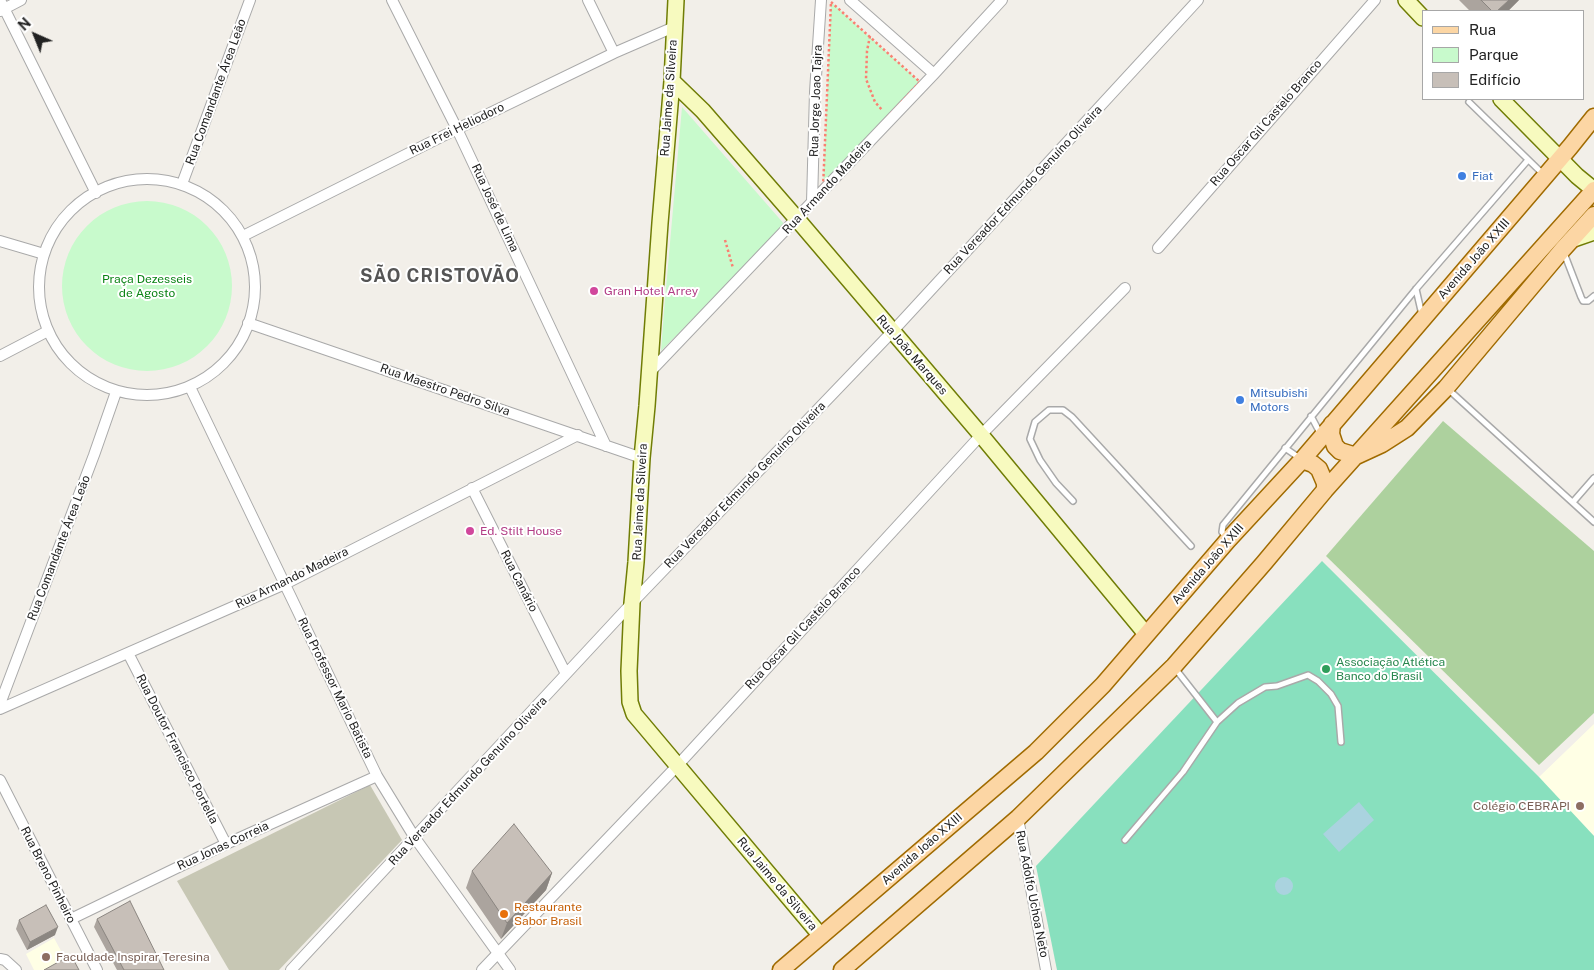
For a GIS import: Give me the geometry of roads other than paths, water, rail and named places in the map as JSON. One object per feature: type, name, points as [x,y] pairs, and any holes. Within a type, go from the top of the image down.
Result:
[{"type":"main road","name":"Avenida João XXIII","points":[[781,970],[1036,752],[1103,685],[1228,540],[1302,460],[1594,117]]},
{"type":"main road","points":[[842,970],[1018,818],[1174,666],[1325,490],[1594,190]]},
{"type":"main road","points":[[1327,430],[1331,434],[1335,446],[1340,451],[1356,456],[1382,444],[1407,428],[1446,388],[1567,244],[1594,215]]},
{"type":"main road","points":[[1302,460],[1313,464],[1319,469],[1325,490]]},
{"type":"street","points":[[22,0],[2,6],[96,192]]},
{"type":"street","name":"Rua Comandante Área Leão","points":[[182,184],[250,0]]},
{"type":"street","name":"Rua José de Lima","points":[[392,0],[457,128],[606,446]]},
{"type":"street","points":[[588,0],[614,53]]},
{"type":"street","name":"Rua Jaime da Silveira","points":[[676,0],[672,81],[632,603],[629,671],[632,708],[676,766],[821,936]]},
{"type":"street","name":"Rua Jorge Joao Tajra","points":[[812,202],[821,0]]},
{"type":"street","points":[[850,0],[934,74]]},
{"type":"street","name":"Rua Armando Madeira","points":[[649,373],[797,219],[1002,0]]},
{"type":"street","name":"Rua Vereador Edmundo Genuíno Oliveira","points":[[291,970],[632,603],[892,332],[1198,0]]},
{"type":"street","name":"Rua Oscar Gil Castelo Branco","points":[[1158,248],[1263,125],[1375,0]]},
{"type":"street","points":[[1406,0],[1422,17]]},
{"type":"street","name":"Rua Frei Heliodoro","points":[[243,236],[457,128],[614,53],[674,27]]},
{"type":"street","name":"Rua João Marques","points":[[672,81],[703,111],[797,219],[981,435],[1146,634]]},
{"type":"street","points":[[1503,100],[1560,159],[1594,190]]},
{"type":"street","points":[[156,179],[182,184],[205,195],[225,210],[243,236],[252,256],[256,283],[253,311],[240,342],[219,368],[190,387],[154,396],[116,392],[85,377],[60,353],[46,332],[38,296],[40,270],[44,254],[61,220],[82,201],[96,192],[131,180],[156,179]]},
{"type":"street","points":[[1567,244],[1594,232]]},
{"type":"street","points":[[0,240],[44,254]]},
{"type":"street","name":"Rua Oscar Gil Castelo Branco","points":[[482,970],[676,766],[981,435],[1125,288]]},
{"type":"street","name":"Rua Maestro Pedro Silva","points":[[248,323],[642,458]]},
{"type":"street","points":[[0,356],[46,332]]},
{"type":"street","name":"Rua Professor Mario Batista","points":[[190,387],[377,776],[415,838],[510,970]]},
{"type":"street","name":"Rua Comandante Área Leão","points":[[0,704],[116,392]]},
{"type":"street","name":"Rua Armando Madeira","points":[[0,710],[285,584],[578,435]]},
{"type":"street","name":"Rua Canário","points":[[472,488],[566,674]]},
{"type":"street","name":"Rua Doutor Francisco Portella","points":[[128,653],[226,844]]},
{"type":"street","name":"Rua Jonas Correia","points":[[72,920],[226,844],[377,776]]},
{"type":"street","name":"Rua Breno Pinheiro","points":[[0,780],[97,970]]},
{"type":"street","name":"Rua Adolfo Uchoa Neto","points":[[1018,818],[1046,970]]},
{"type":"street","points":[[0,959],[5,960],[16,970]]},
{"type":"lane","points":[[1469,102],[1545,176]]},
{"type":"lane","points":[[1228,540],[1222,532],[1223,525],[1416,289],[1528,160]]},
{"type":"lane","points":[[1567,244],[1583,301],[1588,301],[1594,296]]},
{"type":"lane","points":[[1416,289],[1423,318]]},
{"type":"lane","points":[[1446,388],[1594,522]]},
{"type":"lane","points":[[1073,502],[1056,483],[1040,460],[1030,439],[1035,422],[1049,410],[1063,410],[1072,417],[1191,546]]},
{"type":"lane","points":[[1311,416],[1327,430]]},
{"type":"lane","points":[[1285,448],[1302,460]]},
{"type":"lane","points":[[1573,502],[1594,478]]},
{"type":"lane","points":[[1174,666],[1217,722]]},
{"type":"lane","points":[[1125,840],[1183,772],[1217,722],[1238,704],[1265,687],[1276,686],[1308,675],[1318,681],[1331,694],[1338,706],[1341,742]]},
{"type":"water","points":[[1359,802],[1374,820],[1339,852],[1323,834]]},
{"type":"water","points":[[1280,877],[1288,877],[1293,882],[1291,893],[1280,895],[1275,890],[1275,882]]},
{"type":"place","name":"Fiat","points":[[1462,176]]},
{"type":"place","name":"Gran Hotel Arrey","points":[[594,291]]},
{"type":"place","name":"Mitsubishi Motors","points":[[1240,400]]},
{"type":"place","name":"Ed. Stilt House","points":[[470,531]]},
{"type":"place","name":"Associação Atlética Banco do Brasil","points":[[1326,669]]},
{"type":"place","name":"Colégio CEBRAPI","points":[[1580,806]]},
{"type":"place","name":"Restaurante Sabor Brasil","points":[[504,914]]},
{"type":"place","name":"Faculdade Inspirar Teresina","points":[[46,957]]},
{"type":"district","name":"SÃO CRISTOVÃO","points":[[440,276]]},
{"type":"park label","name":"Praça Dezesseis de Agosto","points":[[147,286]]}]
